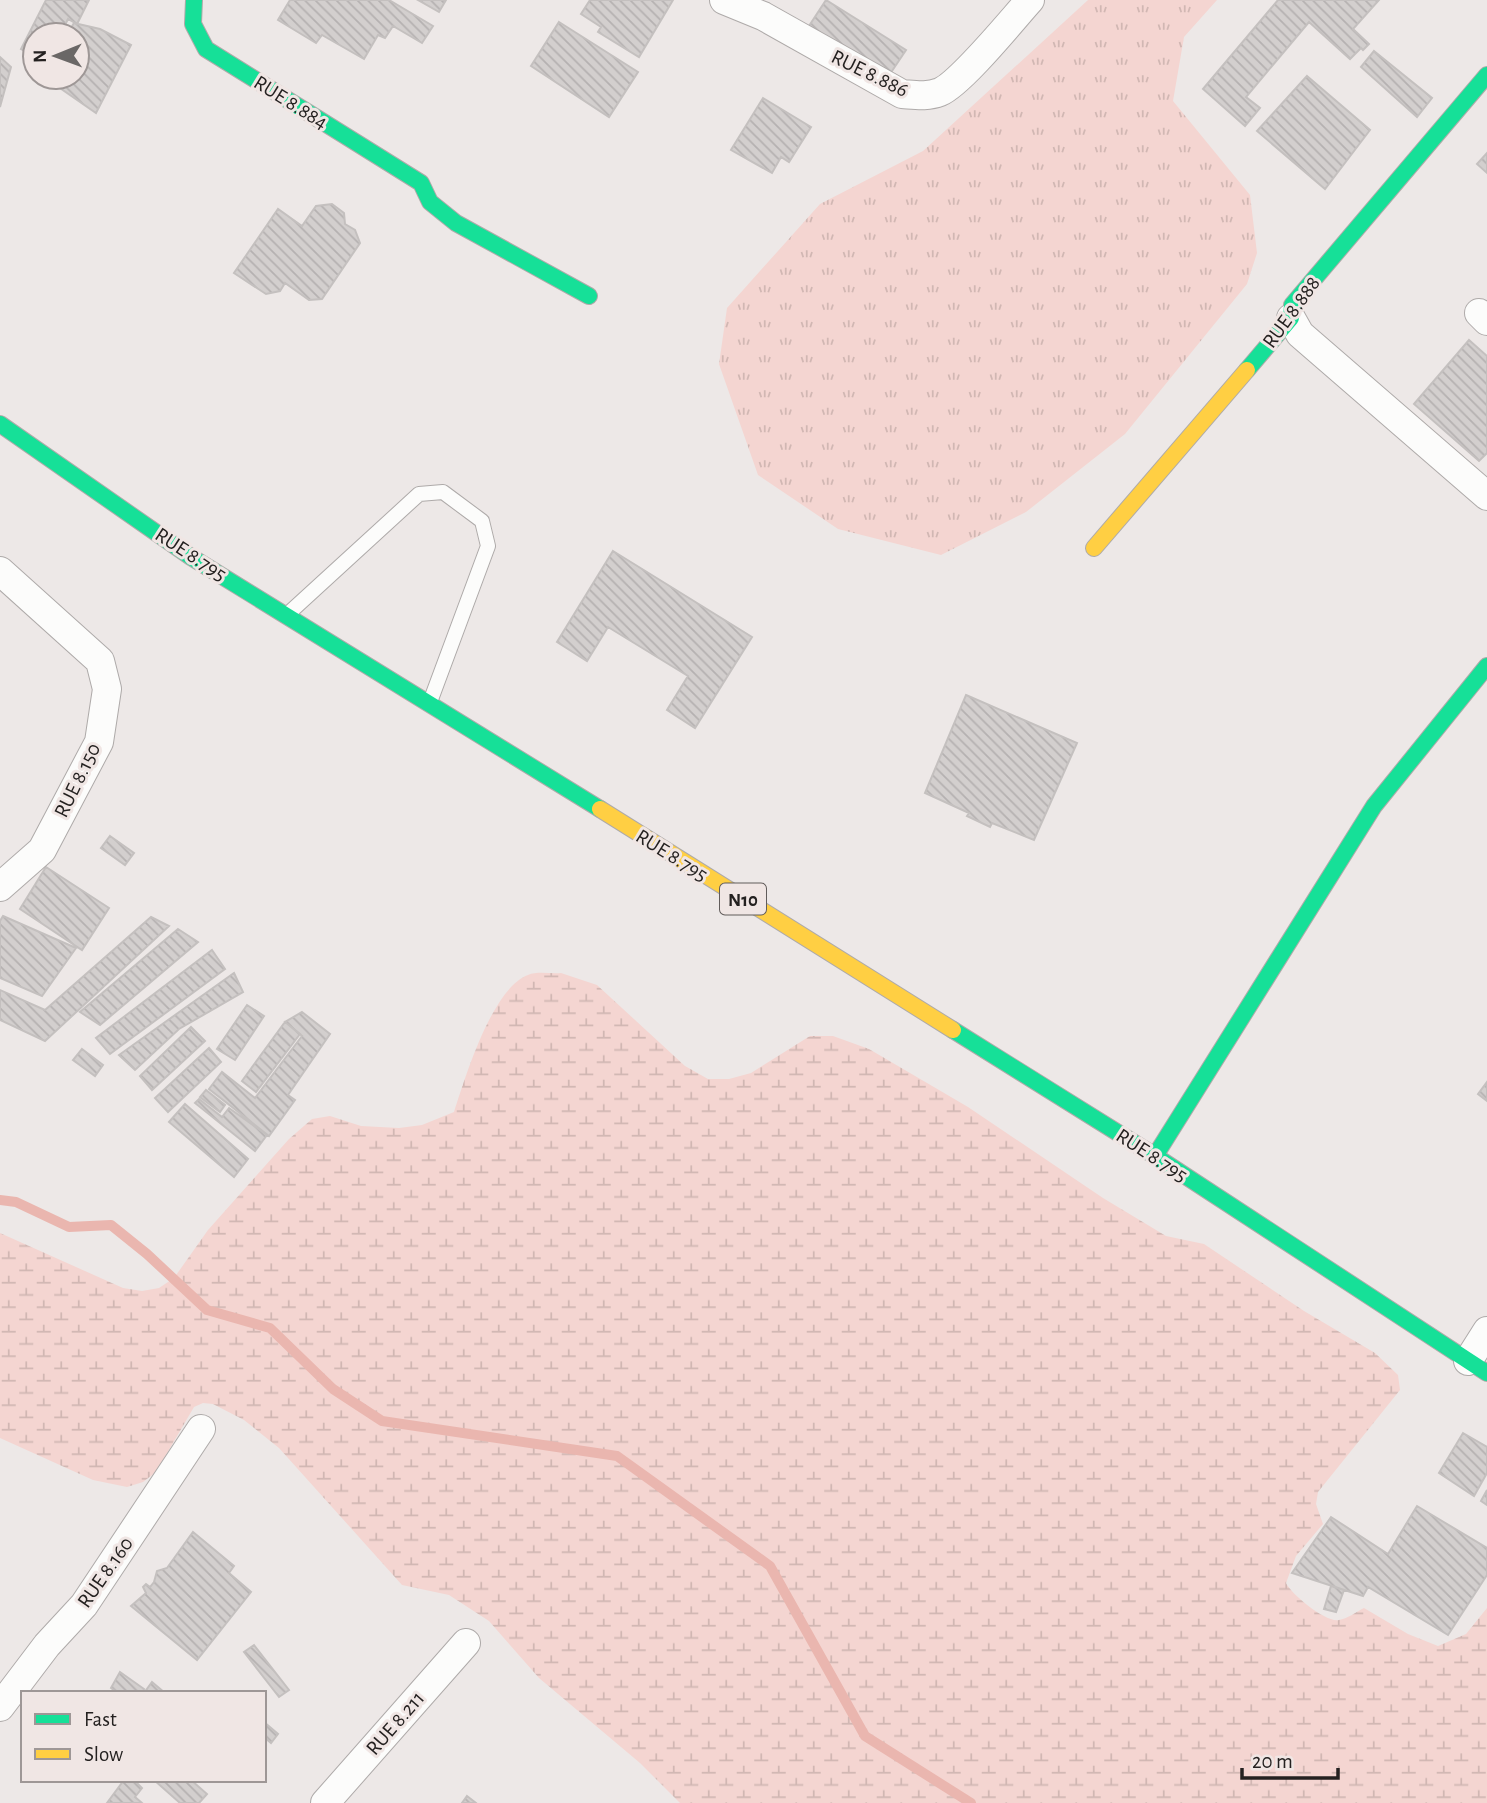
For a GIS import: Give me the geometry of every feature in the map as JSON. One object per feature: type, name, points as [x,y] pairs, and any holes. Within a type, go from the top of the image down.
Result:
[{"type":"main road","name":"RUE 8.884","points":[[194,0],[193,24],[206,49],[421,183],[430,202],[456,223],[589,296]]},
{"type":"main road","name":"RUE 8.888","points":[[1094,548],[1291,318],[1292,305],[1487,75]]},
{"type":"main road","name":"RUE 8.795","points":[[0,424],[191,557],[288,614],[1155,1156],[1478,1367]]},
{"type":"main road","points":[[1155,1156],[1374,806],[1487,666]]},
{"type":"street","name":"RUE 8.886","points":[[724,0],[763,16],[902,94],[925,96],[943,91],[1030,0]]},
{"type":"street","points":[[1291,318],[1300,334],[1487,496]]},
{"type":"street","name":"RUE 8.150","points":[[0,571],[100,662],[107,689],[99,742],[42,850],[0,887]]},
{"type":"street","points":[[1478,1367],[1487,1331]]},
{"type":"street","name":"RUE 8.160","points":[[0,1707],[47,1645],[84,1605],[201,1429]]},
{"type":"street","name":"RUE 8.211","points":[[325,1803],[466,1643]]},
{"type":"lane","points":[[288,614],[419,494],[443,492],[482,521],[488,546],[429,704]]},
{"type":"green space","points":[[1088,0],[1217,0],[1184,37],[1173,101],[1250,195],[1257,253],[1247,284],[1125,434],[1026,512],[941,555],[838,529],[758,475],[719,364],[727,308],[820,204],[923,151]]},
{"type":"green space","points":[[561,973],[597,985],[685,1066],[708,1079],[729,1079],[751,1073],[810,1036],[833,1036],[869,1049],[968,1107],[1103,1198],[1166,1236],[1204,1244],[1304,1311],[1375,1353],[1398,1375],[1400,1390],[1318,1492],[1316,1504],[1323,1524],[1296,1556],[1286,1583],[1318,1613],[1333,1620],[1348,1617],[1364,1608],[1408,1634],[1438,1646],[1466,1634],[1487,1608],[1487,1803],[680,1803],[640,1763],[539,1678],[489,1621],[449,1595],[402,1585],[279,1448],[244,1420],[213,1404],[203,1403],[194,1407],[156,1472],[143,1482],[127,1487],[93,1480],[0,1438],[0,1233],[123,1288],[142,1291],[159,1288],[174,1278],[208,1230],[289,1139],[312,1119],[330,1116],[361,1126],[399,1128],[422,1125],[454,1112],[482,1036],[503,997],[515,983],[528,975]]},
{"type":"building","points":[[46,0],[89,0],[78,21],[35,21]]},
{"type":"building","points":[[290,0],[389,0],[433,26],[422,43],[393,26],[385,38],[378,35],[364,59],[322,35],[316,43],[278,20]]},
{"type":"building","points":[[418,0],[446,0],[439,12]]},
{"type":"building","points":[[590,0],[673,0],[639,57],[598,32],[601,27],[581,14]]},
{"type":"building","points":[[826,0],[906,50],[888,77],[809,26]]},
{"type":"building","points":[[1278,0],[1379,0],[1353,29],[1369,44],[1350,59],[1309,22],[1246,97],[1260,108],[1245,126],[1203,89]]},
{"type":"building","points":[[559,22],[638,72],[609,117],[531,66]]},
{"type":"building","points":[[91,27],[131,45],[96,113],[64,91],[91,91]]},
{"type":"building","points":[[1374,51],[1432,98],[1417,117],[1361,67]]},
{"type":"building","points":[[0,57],[11,67],[0,107]]},
{"type":"building","points":[[1307,76],[1370,130],[1325,189],[1257,131]]},
{"type":"building","points":[[763,98],[811,127],[789,162],[781,157],[772,173],[731,150]]},
{"type":"building","points":[[1487,153],[1487,173],[1477,164]]},
{"type":"building","points":[[332,204],[344,213],[345,224],[355,230],[360,243],[322,299],[309,300],[285,283],[280,291],[266,294],[234,273],[278,209],[302,226],[316,206]]},
{"type":"building","points":[[1469,340],[1487,356],[1487,453],[1479,461],[1414,404]]},
{"type":"building","points":[[613,551],[752,637],[695,728],[667,710],[688,676],[608,627],[587,661],[557,642]]},
{"type":"building","points":[[966,695],[1077,743],[1034,840],[992,823],[990,827],[967,816],[969,813],[925,793]]},
{"type":"building","points":[[110,836],[134,853],[125,865],[101,848]]},
{"type":"building","points":[[46,867],[109,908],[82,950],[20,909]]},
{"type":"building","points":[[3,916],[76,948],[42,996],[0,978],[0,921]]},
{"type":"building","points":[[151,917],[169,926],[45,1041],[0,1020],[0,990],[45,1010]]},
{"type":"building","points":[[178,929],[198,942],[100,1025],[80,1012]]},
{"type":"building","points":[[212,950],[225,969],[110,1054],[96,1038]]},
{"type":"building","points":[[234,973],[243,992],[179,1029],[135,1070],[119,1055]]},
{"type":"building","points":[[247,1005],[264,1016],[235,1060],[217,1049]]},
{"type":"building","points":[[302,1012],[330,1034],[288,1095],[295,1100],[269,1136],[209,1089],[222,1072],[255,1098],[302,1036],[285,1022]]},
{"type":"building","points":[[285,1022],[300,1034],[256,1092],[242,1081]]},
{"type":"building","points":[[191,1027],[205,1041],[152,1090],[140,1076]]},
{"type":"building","points":[[209,1048],[221,1062],[168,1112],[155,1098]]},
{"type":"building","points":[[82,1049],[103,1065],[95,1076],[73,1060]]},
{"type":"building","points":[[1487,1082],[1487,1101],[1478,1094]]},
{"type":"building","points":[[206,1090],[225,1105],[220,1112],[200,1097]]},
{"type":"building","points":[[199,1099],[222,1117],[229,1108],[267,1135],[255,1151],[195,1103]]},
{"type":"building","points":[[185,1104],[248,1159],[234,1177],[169,1122]]},
{"type":"building","points":[[1463,1433],[1487,1447],[1487,1473],[1474,1496],[1439,1473]]},
{"type":"building","points":[[1487,1490],[1487,1505],[1481,1501]]},
{"type":"building","points":[[1417,1506],[1487,1548],[1487,1575],[1448,1635],[1368,1587],[1363,1596],[1292,1573],[1331,1517],[1388,1554]]},
{"type":"building","points":[[193,1532],[234,1566],[229,1573],[251,1592],[197,1660],[131,1606],[146,1593],[143,1587],[146,1584],[150,1587],[157,1571],[167,1568]]},
{"type":"building","points":[[1331,1586],[1344,1590],[1336,1612],[1324,1609]]},
{"type":"building","points":[[254,1645],[289,1690],[279,1697],[244,1652]]},
{"type":"building","points":[[120,1672],[144,1689],[115,1691],[111,1688]]},
{"type":"building","points":[[152,1682],[163,1691],[145,1691]]},
{"type":"building","points":[[266,1724],[278,1734],[271,1743],[266,1739]]},
{"type":"building","points":[[123,1782],[136,1782],[142,1788],[135,1797],[142,1803],[107,1803]]},
{"type":"building","points":[[156,1782],[193,1782],[207,1794],[199,1803],[180,1803]]},
{"type":"building","points":[[467,1796],[476,1803],[462,1803]]},
{"type":"waterway","points":[[0,1200],[16,1202],[69,1227],[111,1225],[147,1254],[207,1310],[270,1328],[333,1389],[382,1421],[617,1456],[770,1566],[865,1736],[971,1803]]},
{"type":"traffic: fast","points":[[194,0],[193,24],[206,49],[421,183],[430,202],[456,223],[589,296]]},
{"type":"traffic: fast","points":[[1247,370],[1291,318],[1292,305],[1487,75]]},
{"type":"traffic: fast","points":[[0,424],[191,557],[600,809]]},
{"type":"traffic: fast","points":[[1155,1156],[1374,806],[1487,666]]},
{"type":"traffic: fast","points":[[953,1030],[1155,1156],[1487,1373]]},
{"type":"traffic: slow","points":[[1094,548],[1247,370]]},
{"type":"traffic: slow","points":[[600,809],[953,1030]]}]
